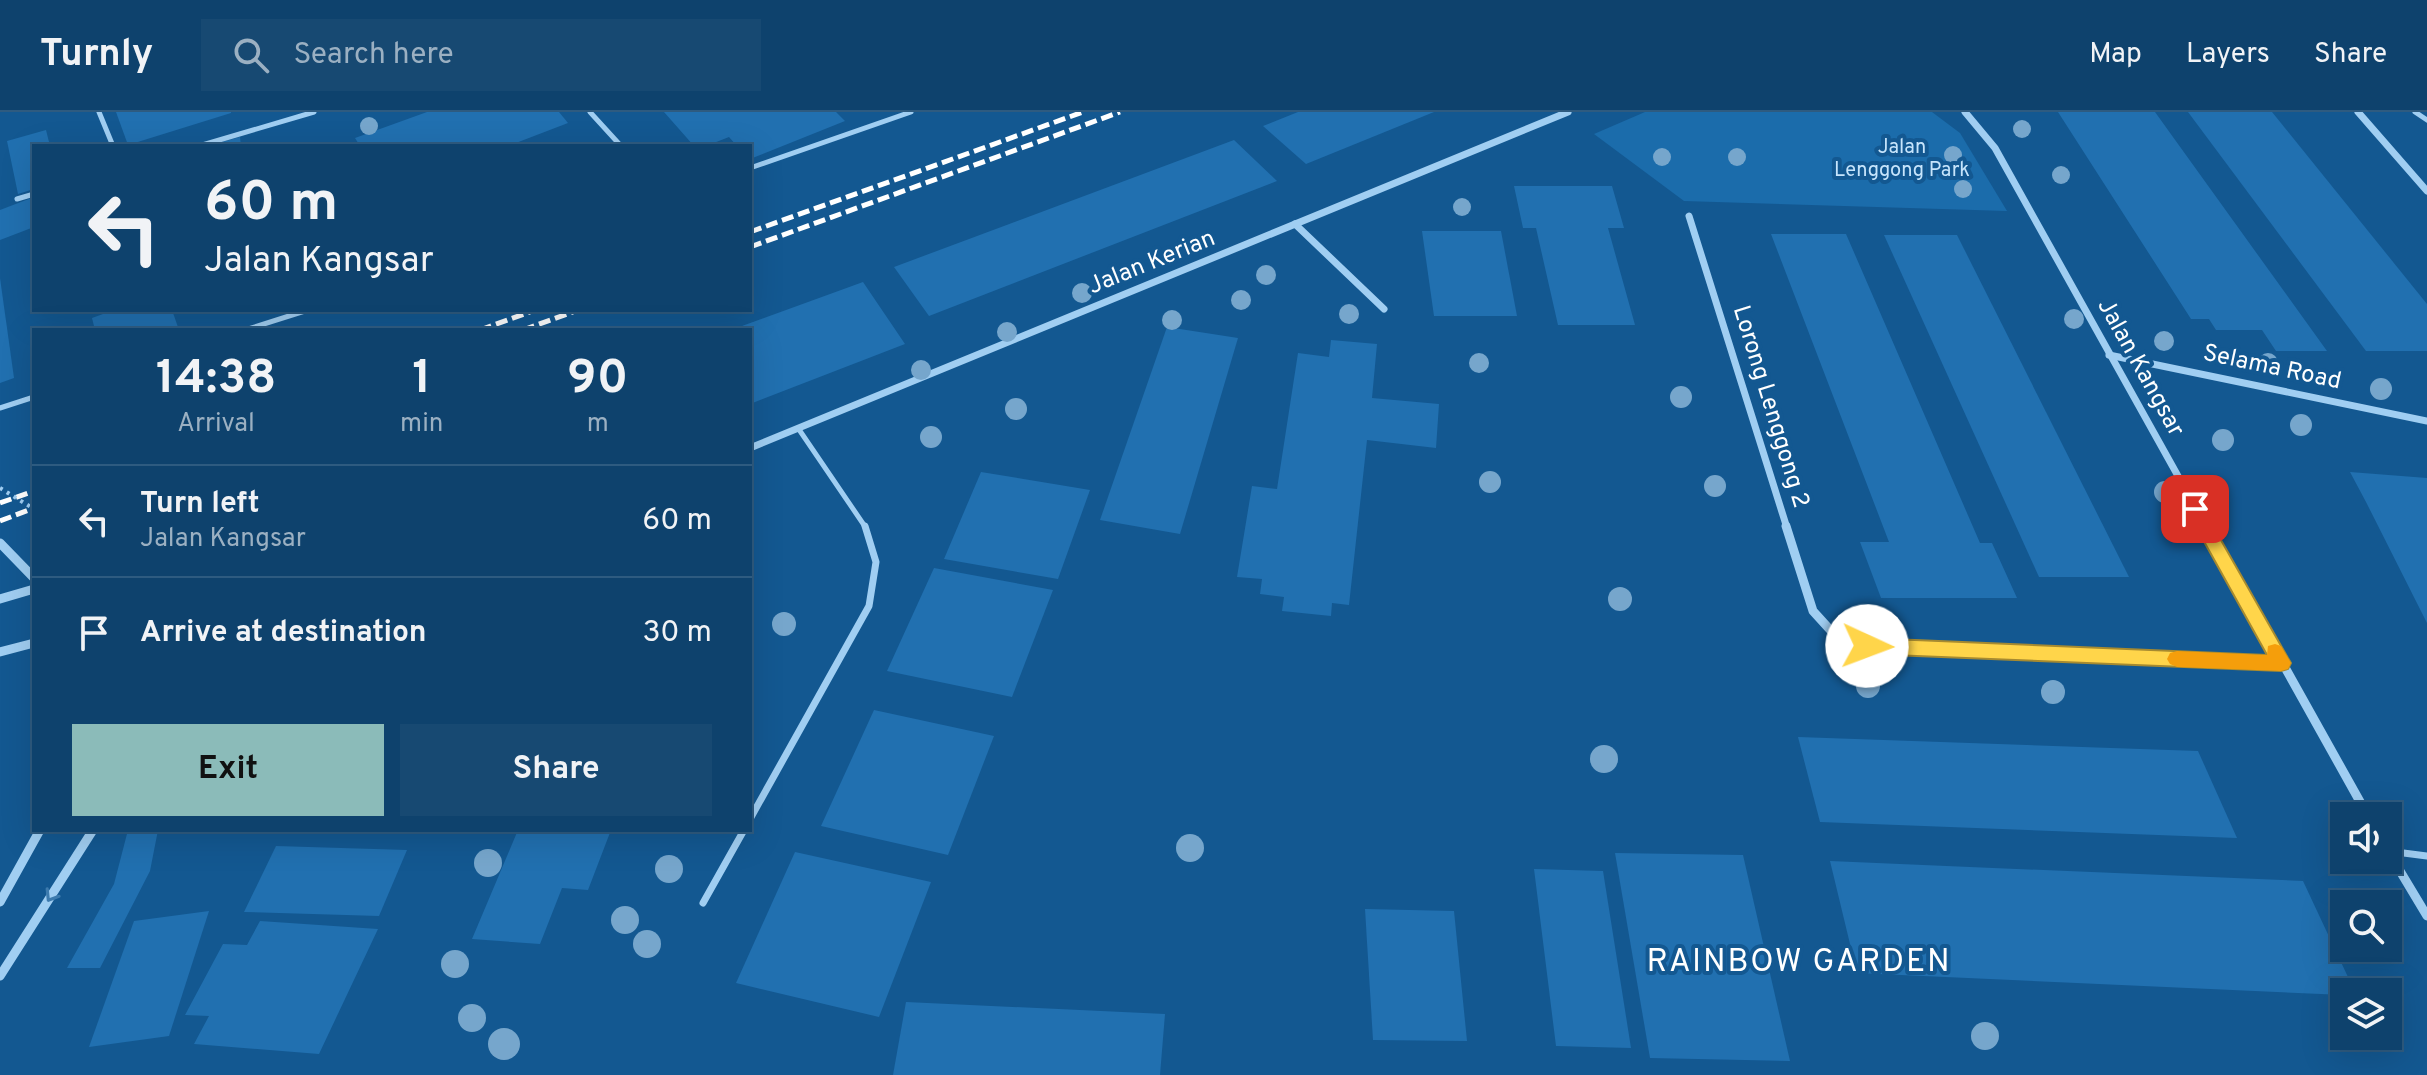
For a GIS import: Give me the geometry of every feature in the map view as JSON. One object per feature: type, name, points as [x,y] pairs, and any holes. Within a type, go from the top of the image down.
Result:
[{"type":"street","name":"Jalan Kerian","points":[[752,447],[1568,112]]},
{"type":"street","name":"Jalan Kangsar","points":[[1965,112],[1995,148],[2360,802]]},
{"type":"street","points":[[2358,112],[2427,191]]},
{"type":"street","name":"Lorong Lenggong 2","points":[[1689,216],[1813,611],[1833,633],[1867,646],[2281,663]]},
{"type":"street","points":[[1295,224],[1384,309]]},
{"type":"street","name":"Selama Road","points":[[2109,355],[2427,421]]},
{"type":"street","points":[[0,543],[32,576]]},
{"type":"street","points":[[0,599],[32,590]]},
{"type":"street","points":[[0,652],[32,644]]},
{"type":"street","points":[[0,902],[39,832]]},
{"type":"street","points":[[0,976],[92,832]]},
{"type":"street","points":[[2402,874],[2427,916]]},
{"type":"lane","points":[[99,112],[112,144]]},
{"type":"lane","points":[[206,144],[314,112]]},
{"type":"lane","points":[[590,112],[619,144]]},
{"type":"lane","points":[[752,167],[911,112]]},
{"type":"lane","points":[[2415,112],[2427,120]]},
{"type":"lane","points":[[17,199],[32,195]]},
{"type":"lane","points":[[251,328],[302,312]]},
{"type":"lane","points":[[0,408],[32,398]]},
{"type":"lane","points":[[752,815],[869,606],[875,578],[876,555],[861,520],[798,428]]},
{"type":"lane","points":[[703,903],[743,832]]},
{"type":"lane","points":[[2402,853],[2427,856]]},
{"type":"path","points":[[0,488],[32,508]]},
{"type":"green space","name":"Jalan Lenggong Park","points":[[1645,112],[1932,112],[1960,133],[2007,211],[1684,201],[1594,134]]},
{"type":"building","points":[[116,112],[231,112],[131,144],[128,144]]},
{"type":"building","points":[[427,112],[559,112],[568,123],[513,144],[359,144],[355,138]]},
{"type":"building","points":[[664,112],[836,112],[845,121],[752,158],[752,144],[735,144],[729,137],[711,144],[692,144]]},
{"type":"building","points":[[1298,112],[1434,112],[1306,164],[1263,126]]},
{"type":"building","points":[[2058,112],[2155,112],[2327,351],[2276,351],[2262,330],[2216,330],[2209,319],[2191,319]]},
{"type":"building","points":[[2188,112],[2272,112],[2427,304],[2427,351],[2366,351]]},
{"type":"building","points":[[46,130],[50,144],[32,144],[32,190],[18,194],[7,141]]},
{"type":"building","points":[[240,137],[241,144],[215,144]]},
{"type":"building","points":[[1234,140],[1277,181],[929,316],[894,267]]},
{"type":"building","points":[[1514,186],[1612,186],[1624,228],[1608,228],[1635,325],[1558,325],[1536,228],[1523,228]]},
{"type":"building","points":[[32,198],[32,228],[0,240],[0,210]]},
{"type":"building","points":[[1422,231],[1501,231],[1517,316],[1434,316]]},
{"type":"building","points":[[1771,234],[1846,234],[1980,543],[1992,543],[2017,598],[1881,598],[1860,542],[1889,542]]},
{"type":"building","points":[[1884,235],[1957,235],[2129,577],[2039,577]]},
{"type":"building","points":[[0,278],[14,378],[0,383]]},
{"type":"building","points":[[863,282],[905,344],[752,403],[752,328],[736,328]]},
{"type":"building","points":[[108,312],[173,312],[178,328],[94,328],[92,318]]},
{"type":"building","points":[[1167,327],[1238,338],[1180,534],[1100,520]]},
{"type":"building","points":[[1331,340],[1377,344],[1372,398],[1439,404],[1436,448],[1367,440],[1349,605],[1332,603],[1331,616],[1282,611],[1284,597],[1260,594],[1262,579],[1237,577],[1252,486],[1277,489],[1298,353],[1329,357]]},
{"type":"building","points":[[981,472],[1090,490],[1058,579],[944,559]]},
{"type":"building","points":[[2350,472],[2427,478],[2427,623],[2366,502]]},
{"type":"building","points":[[934,568],[1053,590],[1012,697],[887,671]]},
{"type":"building","points":[[874,710],[994,736],[948,855],[821,826]]},
{"type":"building","points":[[1798,737],[2198,751],[2237,838],[1820,822]]},
{"type":"building","points":[[127,832],[158,832],[150,871],[100,968],[67,968],[114,884]]},
{"type":"building","points":[[517,832],[610,832],[588,890],[562,888],[540,944],[472,939]]},
{"type":"building","points":[[276,846],[407,850],[379,916],[244,912]]},
{"type":"building","points":[[795,852],[931,882],[879,1017],[736,983]]},
{"type":"building","points":[[1615,853],[1743,855],[1790,1061],[1650,1058]]},
{"type":"building","points":[[1830,861],[2303,881],[2330,939],[2330,962],[2341,962],[2348,978],[2330,978],[2330,994],[1857,973]]},
{"type":"building","points":[[1534,869],[1603,871],[1631,1048],[1556,1046]]},
{"type":"building","points":[[1365,909],[1454,911],[1467,1041],[1373,1040]]},
{"type":"building","points":[[209,911],[169,1036],[89,1047],[134,921]]},
{"type":"building","points":[[260,921],[378,929],[319,1054],[194,1044],[209,1016],[185,1015],[223,944],[247,945]]},
{"type":"building","points":[[906,1002],[1165,1014],[1160,1075],[893,1075]]},
{"type":"railway","points":[[752,231],[1083,112]]},
{"type":"railway","points":[[752,246],[1120,112]]},
{"type":"railway","points":[[486,328],[530,312]]},
{"type":"railway","points":[[528,328],[572,312]]},
{"type":"railway","points":[[0,503],[32,492]]},
{"type":"railway","points":[[0,521],[32,509]]},
{"type":"slow traffic","points":[[2177,659],[2281,663],[2275,651]]},
{"type":"district","name":"RAINBOW GARDEN","points":[[1799,963]]},
{"type":"route","points":[[1867,646],[2281,663],[2195,509]]}]
